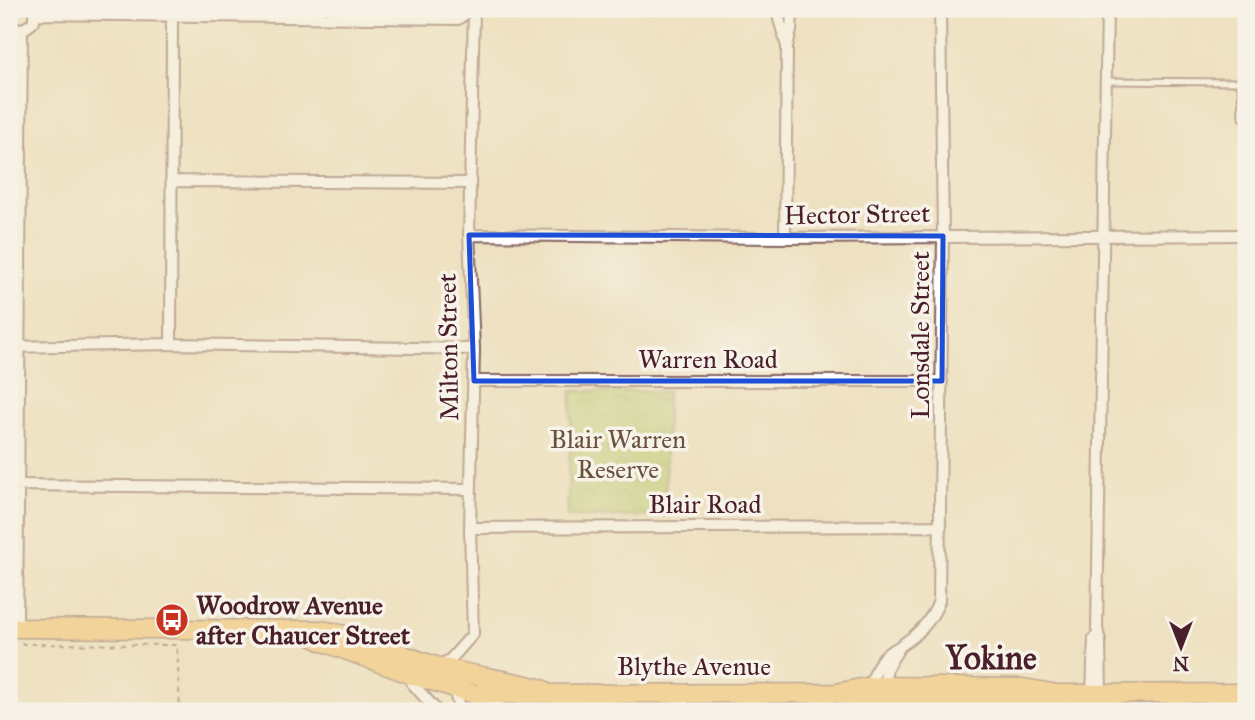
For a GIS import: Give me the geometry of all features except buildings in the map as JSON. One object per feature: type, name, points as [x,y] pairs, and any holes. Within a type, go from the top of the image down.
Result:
[{"type":"main road","name":"Blythe Avenue","points":[[13,628],[303,632],[322,630],[436,666],[456,680],[476,702],[505,695],[552,692],[836,693],[873,699],[962,706],[1023,700],[1057,702],[1097,693],[1246,693]]},
{"type":"main road","name":"Blythe Avenue","points":[[303,632],[412,675],[456,680],[517,681],[552,692]]},
{"type":"main road","name":"Blythe Avenue","points":[[873,699],[1024,688],[1057,702]]},
{"type":"street","points":[[9,23],[14,28],[29,27],[34,21],[35,11],[172,16],[458,19],[473,9]]},
{"type":"street","name":"Milton Street","points":[[436,666],[450,660],[473,634],[470,528],[474,349],[469,235],[473,9]]},
{"type":"street","name":"Lonsdale Street","points":[[873,699],[880,661],[928,622],[939,601],[943,236],[940,9]]},
{"type":"street","points":[[1097,693],[1100,640],[1097,629],[1101,254],[1104,235],[1107,9]]},
{"type":"street","points":[[775,10],[785,15],[794,10]]},
{"type":"street","points":[[775,10],[787,46]]},
{"type":"street","points":[[785,238],[787,46],[794,10]]},
{"type":"street","points":[[171,344],[172,16]]},
{"type":"street","points":[[13,628],[14,485],[21,347],[22,29]]},
{"type":"street","points":[[171,181],[470,183]]},
{"type":"street","name":"Hector Street","points":[[469,235],[785,238],[1246,235]]},
{"type":"street","points":[[9,347],[171,344],[474,349]]},
{"type":"street","name":"Warren Road","points":[[474,382],[942,381]]},
{"type":"street","points":[[14,485],[471,489]]},
{"type":"street","name":"Blair Road","points":[[470,528],[941,526]]},
{"type":"street","name":"Lonsdale Street","points":[[873,699],[887,667],[901,646]]},
{"type":"street","points":[[1246,652],[1246,680]]},
{"type":"street","points":[[412,675],[412,683],[437,711]]},
{"type":"street","points":[[456,680],[460,711]]},
{"type":"street","points":[[683,692],[683,711]]},
{"type":"street","points":[[488,711],[505,695]]},
{"type":"street","points":[[1244,711],[1246,699]]},
{"type":"lane","points":[[1106,81],[1238,82],[1241,88],[1242,118]]},
{"type":"path","points":[[13,628],[23,644],[177,645],[180,711]]},
{"type":"highlighted area","points":[[469,235],[943,236],[942,381],[474,381]]},
{"type":"green space","name":"Blair Warren Reserve","points":[[572,391],[667,391],[665,516],[567,517]]},
{"type":"place","name":"Woodrow Avenue after Chaucer Street","points":[[172,620]]},
{"type":"district","name":"Yokine","points":[[991,658]]}]
